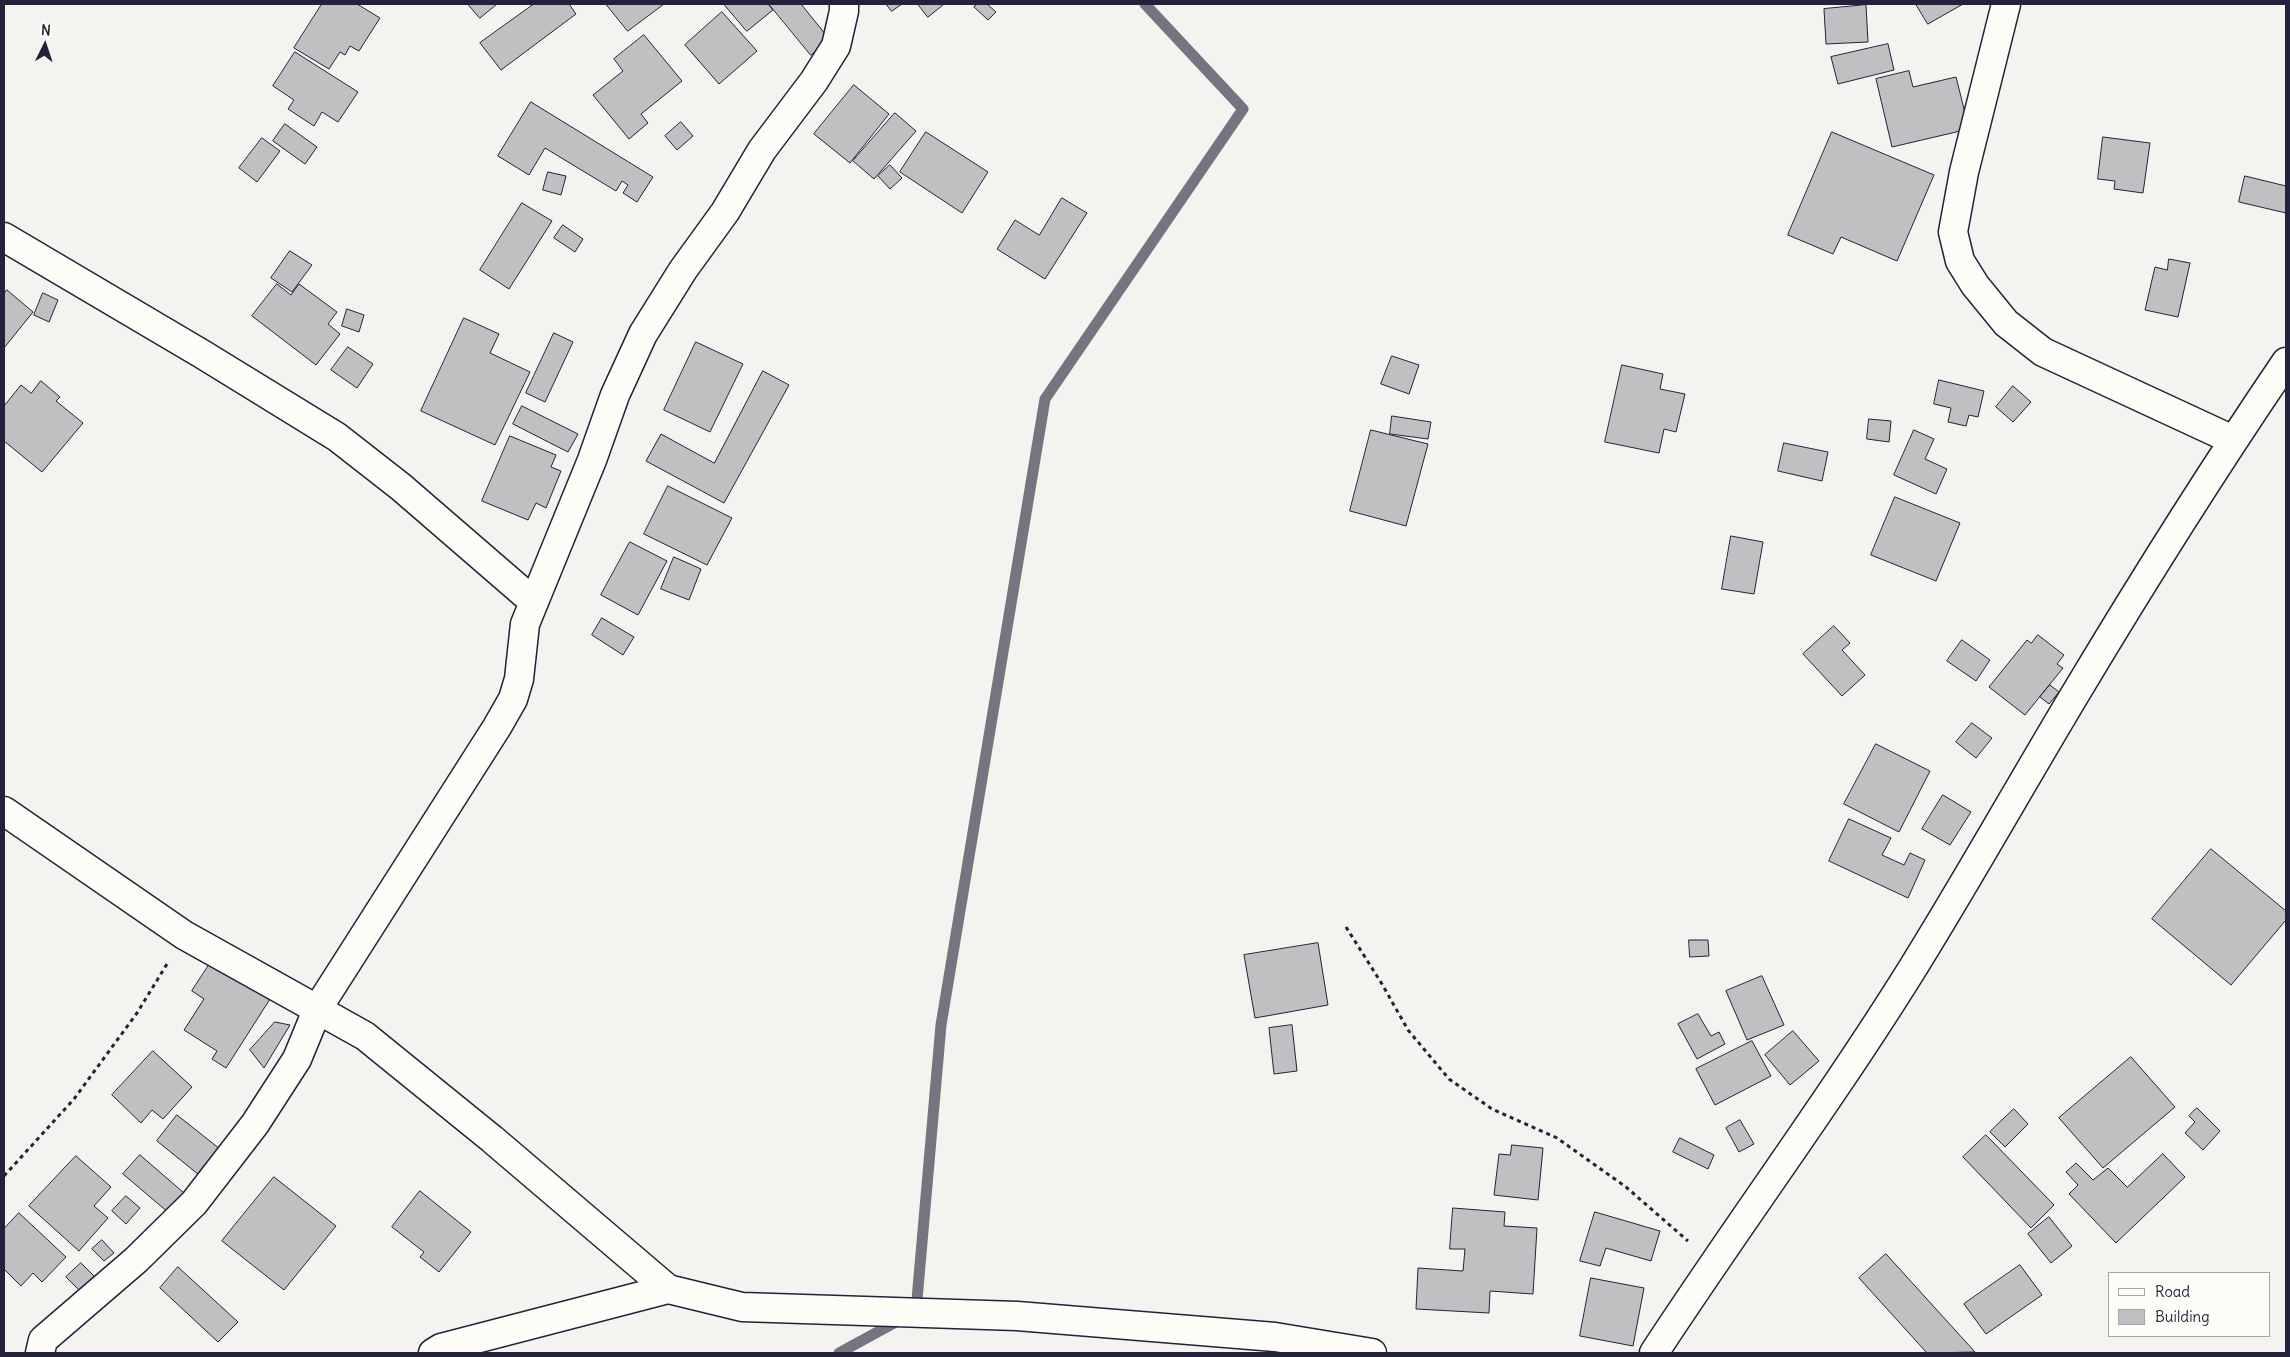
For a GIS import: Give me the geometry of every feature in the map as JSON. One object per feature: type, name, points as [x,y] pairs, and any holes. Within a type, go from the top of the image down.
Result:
[{"type":"street","points":[[40,1353],[42,1340],[136,1260],[194,1203],[255,1124],[297,1059],[318,1008],[467,776],[513,699],[519,679],[525,624],[592,460],[615,395],[643,334],[683,270],[725,212],[762,150],[818,74],[836,46],[844,4]]},
{"type":"street","points":[[2006,4],[1964,172],[1953,232],[1960,261],[1975,285],[2006,323],[2043,352],[2233,440]]},
{"type":"street","points":[[4,238],[202,354],[337,438],[401,487],[534,602]]},
{"type":"street","points":[[1654,1353],[1713,1263],[1778,1172],[1914,966],[2081,684],[2233,440],[2286,362]]},
{"type":"street","points":[[4,811],[184,935],[318,1008],[365,1036],[492,1139],[668,1289],[742,1306],[1017,1316],[1276,1337],[1372,1353]]},
{"type":"street","points":[[433,1353],[441,1348],[668,1289]]},
{"type":"path","points":[[1346,926],[1408,1030],[1449,1079],[1492,1109],[1557,1138],[1626,1187],[1713,1263]]},
{"type":"path","points":[[4,1176],[74,1099],[137,1013],[184,935]]},
{"type":"building","points":[[322,4],[357,4],[380,18],[359,51],[350,46],[345,55],[340,52],[329,69],[294,48]]},
{"type":"building","points":[[468,4],[497,4],[480,18]]},
{"type":"building","points":[[534,4],[569,4],[576,14],[501,70],[480,43]]},
{"type":"building","points":[[606,4],[664,4],[628,31]]},
{"type":"building","points":[[724,4],[768,4],[773,10],[747,31]]},
{"type":"building","points":[[769,4],[801,4],[830,40],[811,55]]},
{"type":"building","points":[[886,4],[902,4],[892,11]]},
{"type":"building","points":[[918,4],[942,4],[943,5],[928,17]]},
{"type":"building","points":[[978,4],[987,4],[996,12],[988,20],[974,7]]},
{"type":"building","points":[[1916,4],[1963,4],[1928,24]]},
{"type":"building","points":[[1866,5],[1868,42],[1826,44],[1824,9]]},
{"type":"building","points":[[722,12],[757,51],[719,84],[685,45]]},
{"type":"building","points":[[644,35],[682,81],[641,114],[648,123],[629,139],[593,95],[623,71],[614,59]]},
{"type":"building","points":[[1888,44],[1894,70],[1838,84],[1831,57]]},
{"type":"building","points":[[295,52],[358,92],[338,122],[322,112],[314,126],[288,109],[294,100],[273,86]]},
{"type":"building","points":[[1909,71],[1913,87],[1956,77],[1969,129],[1892,147],[1876,79]]},
{"type":"building","points":[[854,85],[889,114],[850,163],[814,134]]},
{"type":"building","points":[[531,102],[653,177],[637,202],[623,193],[628,185],[622,181],[616,191],[545,148],[529,175],[498,156]]},
{"type":"building","points":[[895,113],[916,131],[874,179],[853,161]]},
{"type":"building","points":[[681,122],[693,136],[677,150],[665,136]]},
{"type":"building","points":[[285,124],[317,147],[305,164],[273,141]]},
{"type":"building","points":[[926,132],[988,172],[962,213],[900,172]]},
{"type":"building","points":[[1832,132],[1934,175],[1897,261],[1841,237],[1833,254],[1788,235]]},
{"type":"building","points":[[2103,137],[2150,143],[2143,193],[2114,189],[2115,181],[2098,179]]},
{"type":"building","points":[[262,138],[280,151],[257,182],[239,168]]},
{"type":"building","points":[[890,165],[902,178],[890,189],[878,176]]},
{"type":"building","points":[[548,172],[566,176],[561,195],[543,190]]},
{"type":"building","points":[[2245,176],[2286,186],[2286,213],[2239,202]]},
{"type":"building","points":[[1062,198],[1087,213],[1045,279],[997,249],[1015,220],[1039,235]]},
{"type":"building","points":[[522,203],[552,221],[509,289],[480,270]]},
{"type":"building","points":[[563,225],[583,239],[575,252],[554,238]]},
{"type":"building","points":[[290,251],[312,265],[292,292],[271,278]]},
{"type":"building","points":[[2169,259],[2190,263],[2178,317],[2145,310],[2155,267],[2167,270]]},
{"type":"building","points":[[277,284],[291,295],[299,284],[337,312],[328,324],[340,334],[316,365],[252,316]]},
{"type":"building","points":[[7,290],[33,312],[4,348],[4,294]]},
{"type":"building","points":[[43,293],[58,300],[49,322],[34,315]]},
{"type":"building","points":[[347,309],[364,315],[359,332],[342,326]]},
{"type":"building","points":[[464,318],[499,334],[490,353],[530,372],[495,445],[421,411]]},
{"type":"building","points":[[554,333],[573,342],[545,402],[526,393]]},
{"type":"building","points":[[696,342],[743,364],[710,432],[664,410]]},
{"type":"building","points":[[348,347],[373,364],[357,388],[331,370]]},
{"type":"building","points":[[1392,356],[1419,365],[1409,394],[1381,384]]},
{"type":"building","points":[[1622,365],[1663,374],[1660,389],[1685,394],[1676,432],[1664,429],[1659,453],[1605,442]]},
{"type":"building","points":[[763,371],[789,385],[724,503],[646,461],[661,434],[714,463]]},
{"type":"building","points":[[1939,380],[1984,391],[1978,417],[1969,415],[1966,426],[1948,422],[1951,408],[1934,404]]},
{"type":"building","points":[[41,381],[60,397],[56,401],[83,423],[42,472],[4,441],[4,406],[21,385],[31,393]]},
{"type":"building","points":[[2013,386],[2031,402],[2013,422],[1996,407]]},
{"type":"building","points":[[522,406],[578,434],[568,452],[513,424]]},
{"type":"building","points":[[1392,416],[1431,422],[1428,439],[1390,434]]},
{"type":"building","points":[[1869,419],[1891,421],[1889,442],[1867,439]]},
{"type":"building","points":[[1371,430],[1428,444],[1406,526],[1350,511]]},
{"type":"building","points":[[1914,430],[1934,439],[1925,459],[1947,469],[1936,494],[1894,475]]},
{"type":"building","points":[[510,436],[556,455],[551,467],[561,471],[546,508],[536,503],[528,520],[482,501]]},
{"type":"building","points":[[1784,443],[1828,452],[1822,481],[1778,471]]},
{"type":"building","points":[[668,486],[732,518],[707,565],[644,534]]},
{"type":"building","points":[[1895,497],[1960,523],[1936,581],[1871,555]]},
{"type":"building","points":[[1731,536],[1763,542],[1754,594],[1722,589]]},
{"type":"building","points":[[630,542],[667,561],[638,615],[601,595]]},
{"type":"building","points":[[674,557],[701,569],[689,600],[661,589]]},
{"type":"building","points":[[602,618],[634,637],[623,655],[592,635]]},
{"type":"building","points":[[1834,626],[1850,643],[1842,650],[1865,675],[1842,696],[1803,654]]},
{"type":"building","points":[[2038,635],[2064,655],[2057,664],[2063,668],[2025,715],[1989,687],[2027,640],[2031,643]]},
{"type":"building","points":[[1962,640],[1990,660],[1976,681],[1947,661]]},
{"type":"building","points":[[2050,685],[2059,692],[2049,704],[2040,697]]},
{"type":"building","points":[[1972,723],[1992,738],[1976,758],[1956,742]]},
{"type":"building","points":[[1876,744],[1930,771],[1899,832],[1844,804]]},
{"type":"building","points":[[1943,795],[1971,812],[1950,845],[1922,829]]},
{"type":"building","points":[[1849,819],[1891,838],[1882,855],[1904,865],[1910,853],[1925,860],[1908,898],[1829,861]]},
{"type":"building","points":[[2211,849],[2286,911],[2286,920],[2231,985],[2152,919]]},
{"type":"building","points":[[1689,940],[1708,940],[1709,956],[1690,957]]},
{"type":"building","points":[[1318,943],[1328,1005],[1255,1018],[1244,955]]},
{"type":"building","points":[[211,962],[270,999],[226,1068],[212,1059],[217,1051],[184,1030],[204,999],[192,991]]},
{"type":"building","points":[[1762,976],[1784,1025],[1747,1040],[1726,991]]},
{"type":"building","points":[[1698,1014],[1711,1036],[1719,1032],[1725,1044],[1697,1059],[1678,1024]]},
{"type":"building","points":[[275,1022],[290,1025],[264,1068],[250,1050]]},
{"type":"building","points":[[1292,1025],[1297,1071],[1274,1074],[1269,1028]]},
{"type":"building","points":[[1793,1031],[1819,1061],[1790,1085],[1765,1055]]},
{"type":"building","points":[[1752,1041],[1771,1076],[1715,1105],[1696,1069]]},
{"type":"building","points":[[153,1051],[192,1087],[163,1119],[152,1110],[141,1123],[112,1095]]},
{"type":"building","points":[[2131,1057],[2175,1107],[2103,1168],[2059,1118]]},
{"type":"building","points":[[2197,1108],[2220,1131],[2203,1150],[2185,1133],[2195,1122],[2189,1116]]},
{"type":"building","points":[[2014,1109],[2028,1124],[2005,1147],[1990,1132]]},
{"type":"building","points":[[177,1115],[230,1157],[209,1183],[157,1141]]},
{"type":"building","points":[[1740,1120],[1754,1144],[1739,1152],[1726,1128]]},
{"type":"building","points":[[1986,1135],[2054,1205],[2031,1228],[1963,1157]]},
{"type":"building","points":[[1680,1138],[1714,1155],[1708,1169],[1673,1152]]},
{"type":"building","points":[[1512,1145],[1543,1148],[1538,1200],[1494,1195],[1499,1154],[1510,1155]]},
{"type":"building","points":[[2163,1154],[2185,1177],[2116,1243],[2069,1194],[2078,1185],[2066,1172],[2076,1163],[2093,1180],[2108,1168],[2127,1187]]},
{"type":"building","points":[[140,1155],[184,1193],[178,1200],[176,1219],[123,1174]]},
{"type":"building","points":[[76,1156],[111,1187],[94,1206],[108,1218],[79,1251],[29,1206]]},
{"type":"building","points":[[274,1177],[336,1226],[284,1290],[222,1241]]},
{"type":"building","points":[[420,1191],[471,1232],[439,1272],[420,1257],[424,1252],[392,1227]]},
{"type":"building","points":[[126,1196],[140,1208],[126,1224],[112,1211]]},
{"type":"building","points":[[1453,1208],[1505,1212],[1504,1226],[1537,1228],[1533,1294],[1490,1291],[1489,1313],[1416,1309],[1418,1268],[1463,1271],[1465,1249],[1450,1249]]},
{"type":"building","points":[[1595,1212],[1660,1231],[1651,1261],[1606,1248],[1600,1266],[1580,1261]]},
{"type":"building","points":[[19,1213],[66,1257],[42,1282],[33,1273],[21,1286],[4,1269],[4,1229]]},
{"type":"building","points":[[2049,1217],[2072,1246],[2051,1263],[2028,1234]]},
{"type":"building","points":[[102,1240],[114,1253],[104,1261],[92,1249]]},
{"type":"building","points":[[1886,1254],[1975,1352],[1927,1353],[1859,1278]]},
{"type":"building","points":[[81,1263],[94,1276],[80,1291],[66,1277]]},
{"type":"building","points":[[2020,1265],[2042,1295],[1986,1334],[1964,1304]]},
{"type":"building","points":[[178,1267],[238,1322],[218,1342],[160,1288]]},
{"type":"building","points":[[1591,1278],[1644,1288],[1633,1346],[1580,1336]]},
{"type":"waterway","points":[[839,1353],[916,1311],[941,1025],[1045,399],[1243,109],[1145,4]]}]
